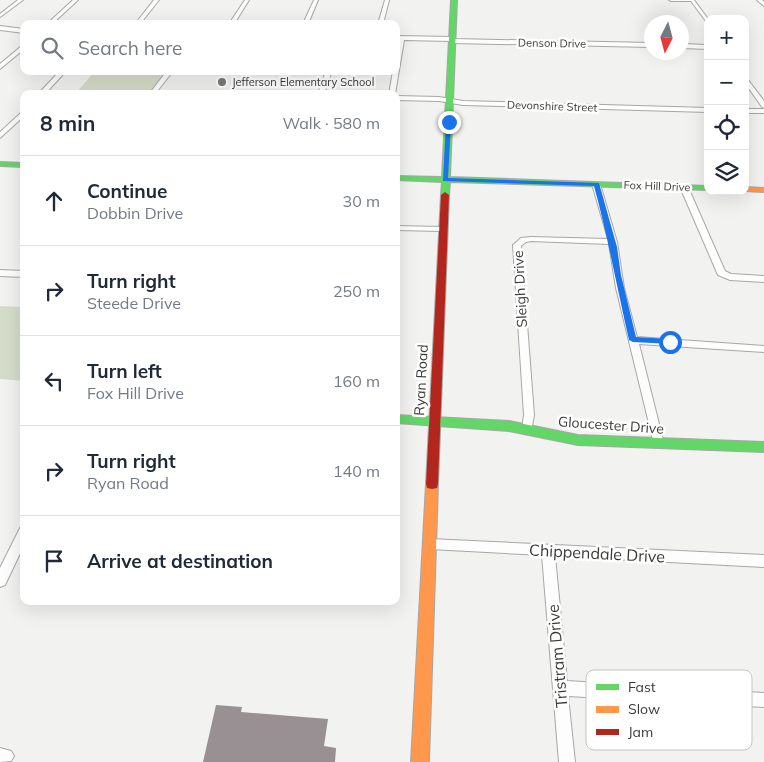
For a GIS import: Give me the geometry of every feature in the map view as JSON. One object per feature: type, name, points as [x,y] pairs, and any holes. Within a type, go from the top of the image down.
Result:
[{"type":"main road","name":"Ryan Road","points":[[420,762],[454,0]]},
{"type":"main road","points":[[0,164],[20,165]]},
{"type":"main road","name":"Fox Hill Drive","points":[[400,178],[704,188]]},
{"type":"main road","points":[[749,189],[764,190]]},
{"type":"main road","name":"Gloucester Drive","points":[[400,419],[503,426],[526,429],[569,439],[764,447]]},
{"type":"street","points":[[0,16],[21,0]]},
{"type":"street","points":[[54,20],[76,0]]},
{"type":"street","points":[[140,20],[158,0]]},
{"type":"street","points":[[234,20],[247,0]]},
{"type":"street","points":[[308,20],[316,0]]},
{"type":"street","points":[[381,20],[387,0]]},
{"type":"street","points":[[671,0],[692,0],[704,17]]},
{"type":"street","points":[[759,0],[764,6]]},
{"type":"street","points":[[0,28],[20,30]]},
{"type":"street","name":"Denson Drive","points":[[400,38],[644,45]]},
{"type":"street","points":[[689,46],[704,47]]},
{"type":"street","points":[[0,67],[20,50]]},
{"type":"street","points":[[45,90],[59,75]]},
{"type":"street","points":[[155,90],[167,75]]},
{"type":"street","points":[[322,90],[328,75]]},
{"type":"street","points":[[393,90],[395,75]]},
{"type":"street","points":[[749,84],[764,106]]},
{"type":"street","name":"Devonshire Street","points":[[400,98],[463,103],[704,110]]},
{"type":"street","points":[[749,111],[764,112]]},
{"type":"street","points":[[0,136],[20,119]]},
{"type":"street","points":[[596,184],[612,242],[633,340],[659,444]]},
{"type":"street","points":[[684,187],[721,273],[730,277],[764,279]]},
{"type":"street","points":[[400,228],[443,229]]},
{"type":"street","name":"Sleigh Drive","points":[[526,429],[529,415],[517,245],[524,240],[531,239],[612,242]]},
{"type":"street","points":[[0,273],[20,274]]},
{"type":"street","points":[[633,340],[764,349]]},
{"type":"street","points":[[0,581],[20,540]]},
{"type":"street","name":"Chippendale Drive","points":[[430,544],[764,561]]},
{"type":"street","name":"Tristram Drive","points":[[548,551],[567,762]]},
{"type":"street","points":[[560,688],[586,690]]},
{"type":"green space","points":[[92,75],[163,75],[151,90],[78,90]]},
{"type":"green space","points":[[0,306],[20,307],[20,381],[0,379]]},
{"type":"building","points":[[216,705],[242,707],[241,712],[328,719],[324,746],[336,748],[335,762],[203,762]]},
{"type":"traffic: fast","points":[[445,195],[454,0]]},
{"type":"traffic: fast","points":[[0,164],[20,165]]},
{"type":"traffic: fast","points":[[400,178],[704,188]]},
{"type":"traffic: fast","points":[[400,419],[509,426],[578,440],[764,447]]},
{"type":"traffic: slow","points":[[749,189],[764,190]]},
{"type":"traffic: slow","points":[[420,762],[432,484]]},
{"type":"traffic: jam","points":[[432,484],[445,195]]},
{"type":"place","name":"Jefferson Elementary School","points":[[222,82]]},
{"type":"route","points":[[449,122],[445,180],[596,184],[614,247],[618,275],[633,340],[670,342]]}]
